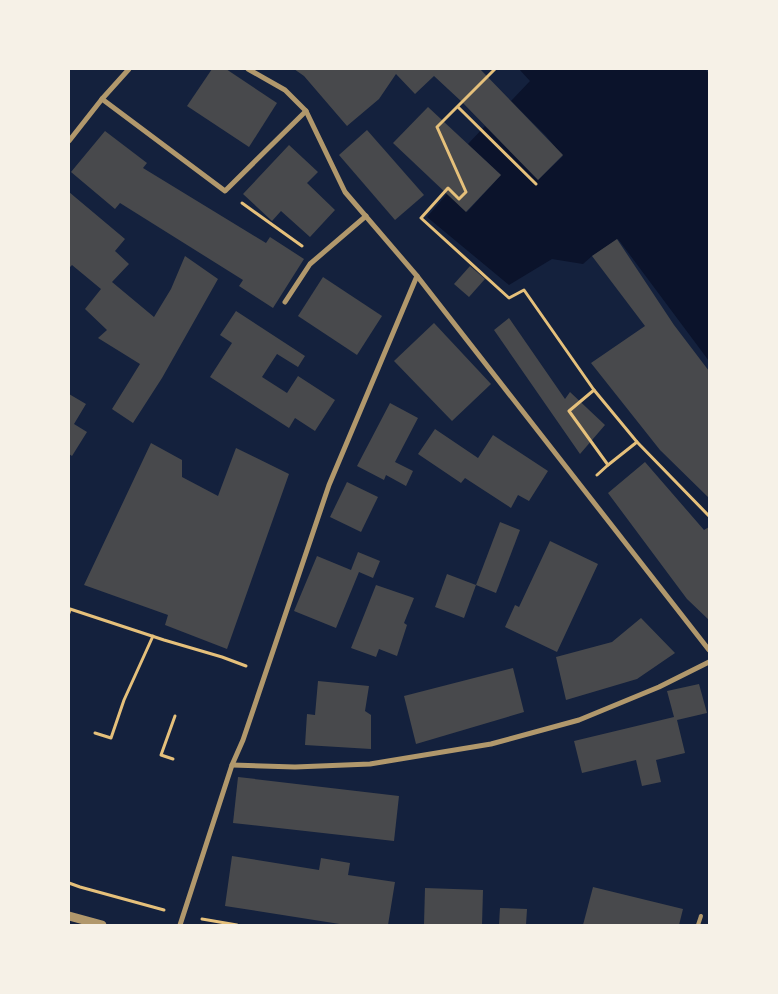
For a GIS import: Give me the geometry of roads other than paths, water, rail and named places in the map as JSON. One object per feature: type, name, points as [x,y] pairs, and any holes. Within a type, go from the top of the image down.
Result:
[{"type":"street","points":[[69,141],[102,99],[129,69]]},
{"type":"street","points":[[248,69],[285,90],[306,111],[345,192],[417,276],[709,650]]},
{"type":"street","points":[[102,99],[225,191],[306,111]]},
{"type":"street","points":[[285,302],[310,264],[366,216]]},
{"type":"street","points":[[180,925],[232,765],[243,740],[329,485],[417,276]]},
{"type":"street","points":[[232,765],[295,767],[370,764],[491,744],[579,720],[659,687],[709,662]]},
{"type":"street","points":[[69,916],[102,925]]},
{"type":"lane","points":[[698,925],[701,916]]},
{"type":"water","points":[[519,69],[705,69],[709,74],[709,361],[618,239],[583,264],[552,259],[509,285],[427,217],[447,194],[467,212],[501,175],[468,144],[485,126],[538,180],[563,156],[511,101],[530,81]]}]
